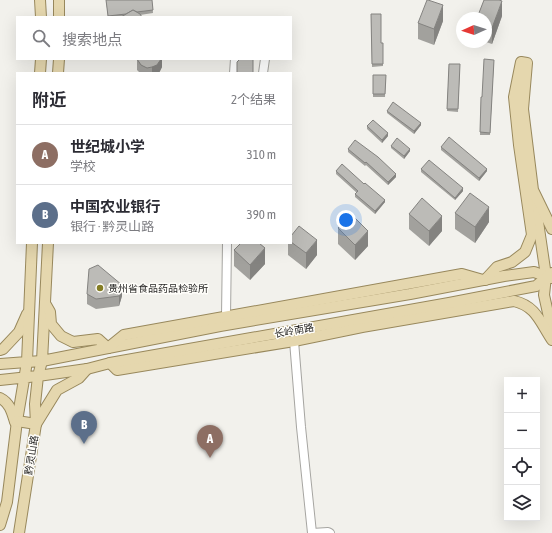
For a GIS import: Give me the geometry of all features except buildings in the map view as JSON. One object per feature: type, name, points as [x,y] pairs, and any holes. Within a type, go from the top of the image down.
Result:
[{"type":"main road","points":[[40,0],[40,16]]},
{"type":"main road","points":[[59,0],[59,16]]},
{"type":"main road","points":[[40,72],[41,60]]},
{"type":"main road","points":[[58,72],[59,60]]},
{"type":"main road","points":[[551,278],[532,235],[519,145],[514,97],[521,62],[527,63],[523,109],[533,190],[551,278],[544,296],[552,331]]},
{"type":"main road","points":[[533,190],[552,229]]},
{"type":"main road","points":[[44,301],[50,312],[51,324],[61,336],[72,342],[98,339],[108,348],[124,335],[462,274],[485,280],[497,267],[512,262],[525,252],[532,235]]},
{"type":"main road","points":[[0,364],[27,362],[32,244]]},
{"type":"main road","points":[[42,360],[48,244]]},
{"type":"main road","name":"长岭南路","points":[[27,362],[504,276],[534,272],[551,278]]},
{"type":"main road","points":[[494,304],[506,292],[504,276]]},
{"type":"main road","name":"长岭南路","points":[[24,377],[87,369],[110,363],[506,292],[536,286],[551,278]]},
{"type":"main road","points":[[478,297],[494,304]]},
{"type":"main road","points":[[30,305],[44,301]]},
{"type":"main road","points":[[110,363],[117,370],[294,341],[356,328],[514,301],[523,303],[532,309],[552,340]]},
{"type":"main road","points":[[0,350],[3,349],[19,332],[30,305]]},
{"type":"main road","points":[[0,398],[4,400],[12,409],[16,425],[36,424],[58,390],[79,378],[87,369],[84,352]]},
{"type":"main road","name":"黔灵山路","points":[[19,533],[36,424],[35,404],[38,376],[42,360]]},
{"type":"main road","name":"黔灵山路","points":[[0,525],[7,502],[16,425],[27,362]]},
{"type":"main road","points":[[0,380],[24,377]]},
{"type":"street","points":[[234,72],[235,60]]},
{"type":"street","points":[[263,72],[265,60]]},
{"type":"street","points":[[226,317],[227,244]]},
{"type":"street","points":[[294,341],[312,533],[330,533]]},
{"type":"place","name":"贵州省食品药品检验所","points":[[100,288]]},
{"type":"place","name":"中国农业银行","points":[[84,444]]},
{"type":"place","name":"世纪城小学","points":[[210,458]]}]
